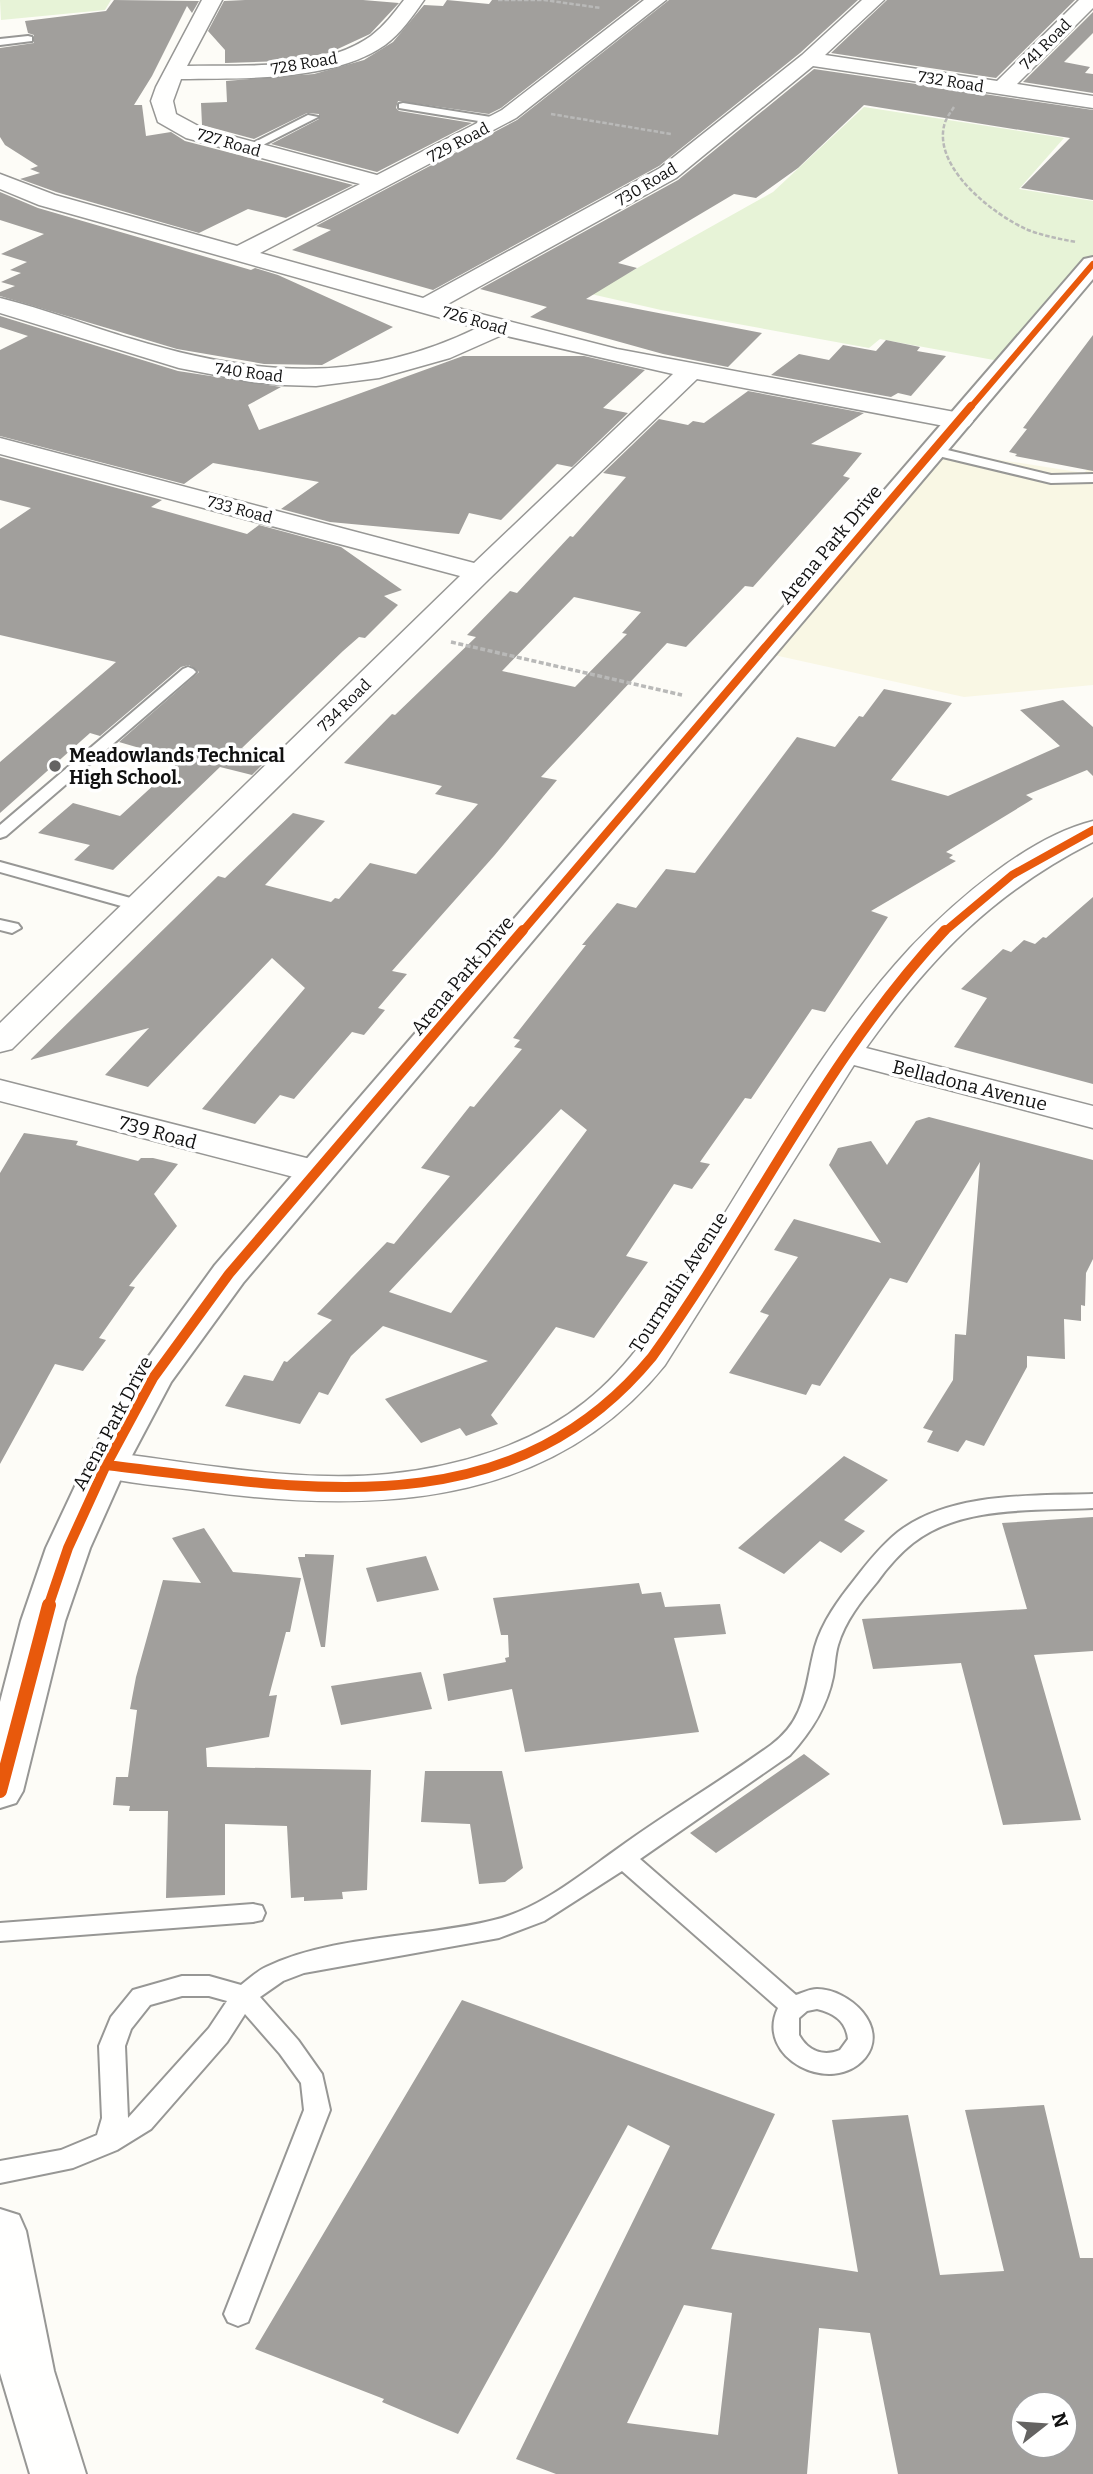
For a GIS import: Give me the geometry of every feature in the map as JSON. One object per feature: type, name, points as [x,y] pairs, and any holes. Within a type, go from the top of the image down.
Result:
[{"type":"street","name":"727 Road","points":[[212,0],[173,73],[162,101],[166,117],[194,133],[380,183]]},
{"type":"street","name":"728 Road","points":[[173,73],[288,68],[335,59],[374,43],[397,22],[415,0]]},
{"type":"street","name":"729 Road","points":[[241,253],[497,121],[656,0]]},
{"type":"street","name":"730 Road","points":[[426,306],[668,173],[809,59],[874,0]]},
{"type":"street","name":"741 Road","points":[[1001,89],[1090,0]]},
{"type":"street","name":"732 Road","points":[[809,59],[1093,102]]},
{"type":"street","name":"726 Road","points":[[0,181],[47,200],[499,327],[691,372],[960,421]]},
{"type":"street","name":"Arena Park Drive","points":[[0,1791],[43,1621],[68,1548],[106,1465],[153,1378],[229,1273],[935,451],[1088,254]]},
{"type":"street","name":"740 Road","points":[[0,305],[209,367],[277,376],[331,376],[389,368],[444,353],[499,327]]},
{"type":"street","name":"734 Road","points":[[0,1042],[416,634],[691,372]]},
{"type":"street","name":"733 Road","points":[[0,446],[479,573]]},
{"type":"street","name":"Tourmalin Avenue","points":[[106,1465],[320,1489],[383,1486],[425,1483],[481,1469],[521,1456],[564,1435],[606,1405],[653,1356],[847,1054],[893,989],[942,934],[988,892],[1093,830]]},
{"type":"street","name":"Belladona Avenue","points":[[847,1054],[1093,1117]]},
{"type":"street","name":"739 Road","points":[[0,1090],[317,1172]]},
{"type":"street","points":[[0,2231],[27,2371],[58,2474]]},
{"type":"lane","points":[[0,41],[28,39]]},
{"type":"lane","points":[[403,106],[497,121]]},
{"type":"lane","points":[[249,148],[312,117]]},
{"type":"lane","points":[[935,451],[1051,480],[1093,478]]},
{"type":"lane","points":[[0,833],[188,672]]},
{"type":"lane","points":[[0,867],[139,906]]},
{"type":"lane","points":[[0,2172],[64,2160],[108,2142],[142,2122],[218,2035],[244,1996],[274,1973],[302,1964],[499,1929],[535,1914],[782,1749],[801,1730],[816,1703],[826,1645],[843,1609],[907,1536],[928,1524],[959,1514],[1008,1506],[1093,1501]]},
{"type":"lane","points":[[622,1857],[792,2006]]},
{"type":"lane","points":[[0,1933],[253,1913]]},
{"type":"lane","points":[[108,2142],[116,2118],[113,2046],[120,2024],[142,1997],[182,1986],[209,1986],[244,1996],[289,2047],[313,2081],[317,2110],[238,2314]]},
{"type":"path","points":[[498,0],[544,0],[637,13]]},
{"type":"path","points":[[978,85],[951,109],[944,120],[942,151],[953,167],[991,207],[1008,219],[1088,254]]},
{"type":"path","points":[[516,108],[709,140]]},
{"type":"path","points":[[416,634],[718,703]]},
{"type":"shaded area","points":[[937,450],[1084,473],[1093,463],[1093,685],[964,697],[765,653]]},
{"type":"green space","points":[[0,0],[111,0],[105,10],[1,20]]},
{"type":"green space","points":[[864,107],[1064,138],[1019,189],[1093,201],[1093,266],[1010,363],[880,339],[869,348],[661,310],[591,294],[773,192]]},
{"type":"building","points":[[114,0],[199,1],[192,13],[187,6],[152,76],[134,105],[142,105],[146,136],[171,132],[185,141],[353,185],[286,218],[248,209],[199,233],[20,179],[40,173],[30,169],[38,166],[5,145],[0,137],[0,48],[34,43],[34,35],[28,33],[25,21],[106,11]]},
{"type":"building","points":[[363,0],[399,3],[370,34],[329,53],[282,61],[225,63],[225,50],[208,31],[224,1]]},
{"type":"building","points":[[447,0],[489,4],[492,0],[640,0],[501,108],[489,114],[398,101],[396,108],[399,111],[472,123],[377,172],[271,144],[319,119],[319,114],[307,113],[254,139],[202,125],[201,103],[227,102],[226,81],[314,74],[364,60],[393,42],[424,5],[443,6]]},
{"type":"building","points":[[669,0],[858,0],[800,53],[659,166],[433,290],[292,250],[331,230],[316,226],[517,120]]},
{"type":"building","points":[[887,0],[1075,0],[996,78],[831,53]]},
{"type":"building","points":[[1093,12],[1093,33],[1064,62],[1090,67],[1085,73],[1093,74],[1093,93],[1023,82]]},
{"type":"building","points":[[814,69],[1093,110],[1093,200],[1021,188],[1070,138],[864,105],[798,168],[756,198],[734,194],[618,263],[637,268],[586,299],[762,333],[728,367],[663,354],[530,317],[547,307],[480,289],[678,180]]},
{"type":"building","points":[[0,192],[38,208],[251,270],[255,268],[278,275],[393,327],[322,365],[264,364],[177,349],[0,296],[0,292],[15,286],[1,282],[21,273],[10,270],[27,262],[1,254],[44,234],[0,220]]},
{"type":"building","points":[[0,316],[178,371],[281,387],[248,405],[259,430],[463,356],[584,356],[645,370],[603,408],[628,413],[572,467],[557,464],[501,520],[469,513],[459,534],[330,522],[281,509],[319,482],[213,463],[184,484],[0,436],[0,350],[28,336],[0,327]]},
{"type":"building","points":[[1093,335],[1093,471],[1015,456],[1017,454],[1009,452],[1027,429],[1023,428]]},
{"type":"building","points":[[886,340],[920,347],[917,351],[946,356],[911,396],[898,393],[891,397],[771,375],[799,354],[829,360],[843,345],[876,351]]},
{"type":"building","points":[[748,391],[864,413],[811,444],[862,453],[843,476],[850,478],[753,587],[745,586],[686,647],[667,643],[541,777],[557,780],[392,971],[407,974],[378,1008],[385,1010],[364,1035],[352,1032],[294,1099],[280,1095],[255,1124],[202,1109],[305,988],[272,958],[148,1087],[105,1075],[149,1028],[30,1060],[218,876],[225,878],[293,813],[325,821],[265,885],[331,902],[335,898],[339,899],[370,863],[416,874],[478,804],[435,794],[442,786],[344,763],[392,714],[395,715],[476,637],[467,635],[510,591],[517,593],[570,536],[573,537],[626,477],[603,473],[659,419],[688,425],[693,421],[704,423]],"holes":[[[574,597],[641,612],[622,633],[627,634],[575,687],[502,671]]]},
{"type":"building","points":[[0,457],[162,500],[151,507],[247,534],[259,525],[341,547],[402,590],[384,596],[398,605],[365,638],[359,637],[343,651],[242,748],[268,759],[252,775],[220,767],[113,870],[74,860],[90,845],[38,833],[73,803],[120,816],[181,760],[119,742],[199,672],[189,665],[181,667],[100,736],[90,733],[0,813],[0,762],[116,662],[0,635],[0,529],[31,508],[0,500]]},
{"type":"building","points":[[884,689],[952,703],[891,780],[948,796],[1060,746],[1020,710],[1063,700],[1093,727],[1093,776],[1087,770],[1026,795],[1033,799],[946,852],[953,855],[949,858],[956,861],[871,911],[888,917],[825,1012],[812,1009],[751,1099],[745,1098],[700,1162],[710,1164],[692,1189],[674,1184],[626,1256],[648,1262],[594,1338],[556,1327],[491,1415],[498,1424],[466,1436],[460,1428],[421,1443],[385,1399],[488,1361],[383,1326],[351,1356],[328,1395],[319,1392],[300,1424],[225,1406],[244,1375],[273,1381],[284,1361],[287,1362],[332,1320],[317,1314],[387,1242],[394,1244],[450,1176],[421,1168],[470,1106],[474,1107],[522,1049],[514,1047],[520,1040],[513,1038],[617,903],[636,908],[666,869],[695,873],[797,737],[835,747],[859,716],[863,717]],"holes":[[[561,1109],[587,1130],[451,1313],[389,1292]]]},
{"type":"building","points":[[1093,897],[1093,1084],[954,1047],[987,998],[961,989],[1003,949],[1011,952],[1024,940],[1035,944],[1043,937],[1046,938]]},
{"type":"building","points":[[929,1117],[1093,1160],[1093,1259],[1086,1273],[1085,1306],[1081,1305],[1081,1321],[1064,1319],[1065,1359],[1027,1356],[1027,1367],[984,1446],[966,1440],[958,1452],[927,1442],[933,1431],[923,1428],[953,1380],[955,1334],[966,1335],[980,1162],[907,1283],[890,1278],[820,1386],[812,1384],[806,1395],[729,1373],[769,1315],[760,1312],[798,1257],[774,1250],[794,1219],[881,1243],[829,1165],[838,1148],[871,1141],[887,1165],[916,1121]]},
{"type":"building","points":[[24,1133],[78,1141],[76,1145],[138,1161],[141,1158],[153,1158],[178,1164],[154,1194],[177,1226],[129,1286],[135,1287],[99,1338],[106,1340],[83,1371],[55,1364],[0,1464],[0,1173]]},
{"type":"building","points":[[844,1456],[888,1480],[844,1520],[865,1531],[841,1553],[820,1541],[784,1574],[738,1548]]},
{"type":"building","points":[[1093,1517],[1093,1651],[1034,1655],[1081,1820],[1003,1825],[961,1663],[873,1669],[862,1619],[1027,1609],[1002,1523]]},
{"type":"building","points":[[204,1528],[233,1572],[301,1578],[290,1632],[286,1632],[269,1696],[277,1695],[269,1737],[206,1748],[207,1767],[371,1770],[367,1890],[342,1892],[343,1899],[304,1901],[304,1897],[291,1898],[287,1826],[225,1824],[225,1895],[166,1898],[168,1811],[129,1811],[130,1806],[113,1805],[116,1777],[128,1777],[137,1710],[130,1709],[136,1677],[163,1580],[201,1583],[172,1538]]},
{"type":"building","points":[[305,1554],[334,1555],[325,1647],[321,1647],[298,1557],[305,1557]]},
{"type":"building","points":[[426,1556],[439,1590],[377,1602],[366,1568]]},
{"type":"building","points":[[639,1583],[642,1594],[661,1592],[665,1607],[720,1604],[726,1634],[674,1638],[699,1732],[525,1752],[512,1689],[448,1701],[443,1674],[506,1662],[505,1658],[509,1657],[508,1635],[501,1635],[493,1598]]},
{"type":"building","points":[[421,1672],[432,1709],[341,1725],[331,1686]]},
{"type":"building","points":[[804,1754],[830,1774],[716,1853],[690,1833]]},
{"type":"building","points":[[425,1771],[502,1771],[523,1868],[505,1882],[479,1884],[470,1824],[421,1822]]},
{"type":"building","points":[[462,2000],[775,2114],[711,2249],[858,2272],[832,2120],[908,2115],[940,2275],[1004,2271],[965,2110],[1044,2105],[1080,2258],[1093,2258],[1093,2474],[898,2474],[870,2333],[819,2328],[807,2474],[556,2474],[516,2459],[670,2146],[628,2125],[458,2434],[382,2402],[384,2399],[255,2349]],"holes":[[[684,2305],[732,2313],[718,2435],[627,2423]]]},
{"type":"cycle path","points":[[0,1791],[43,1621],[68,1548],[106,1465],[153,1378],[229,1274],[1093,264]]},
{"type":"cycle path","points":[[106,1465],[266,1485],[346,1489],[387,1487],[427,1482],[495,1465],[539,1448],[579,1425],[618,1395],[652,1357],[841,1058],[910,968],[948,928],[987,893],[1038,858],[1093,830]]},
{"type":"place","name":"Meadowlands Technical High School.","points":[[55,766]]}]
